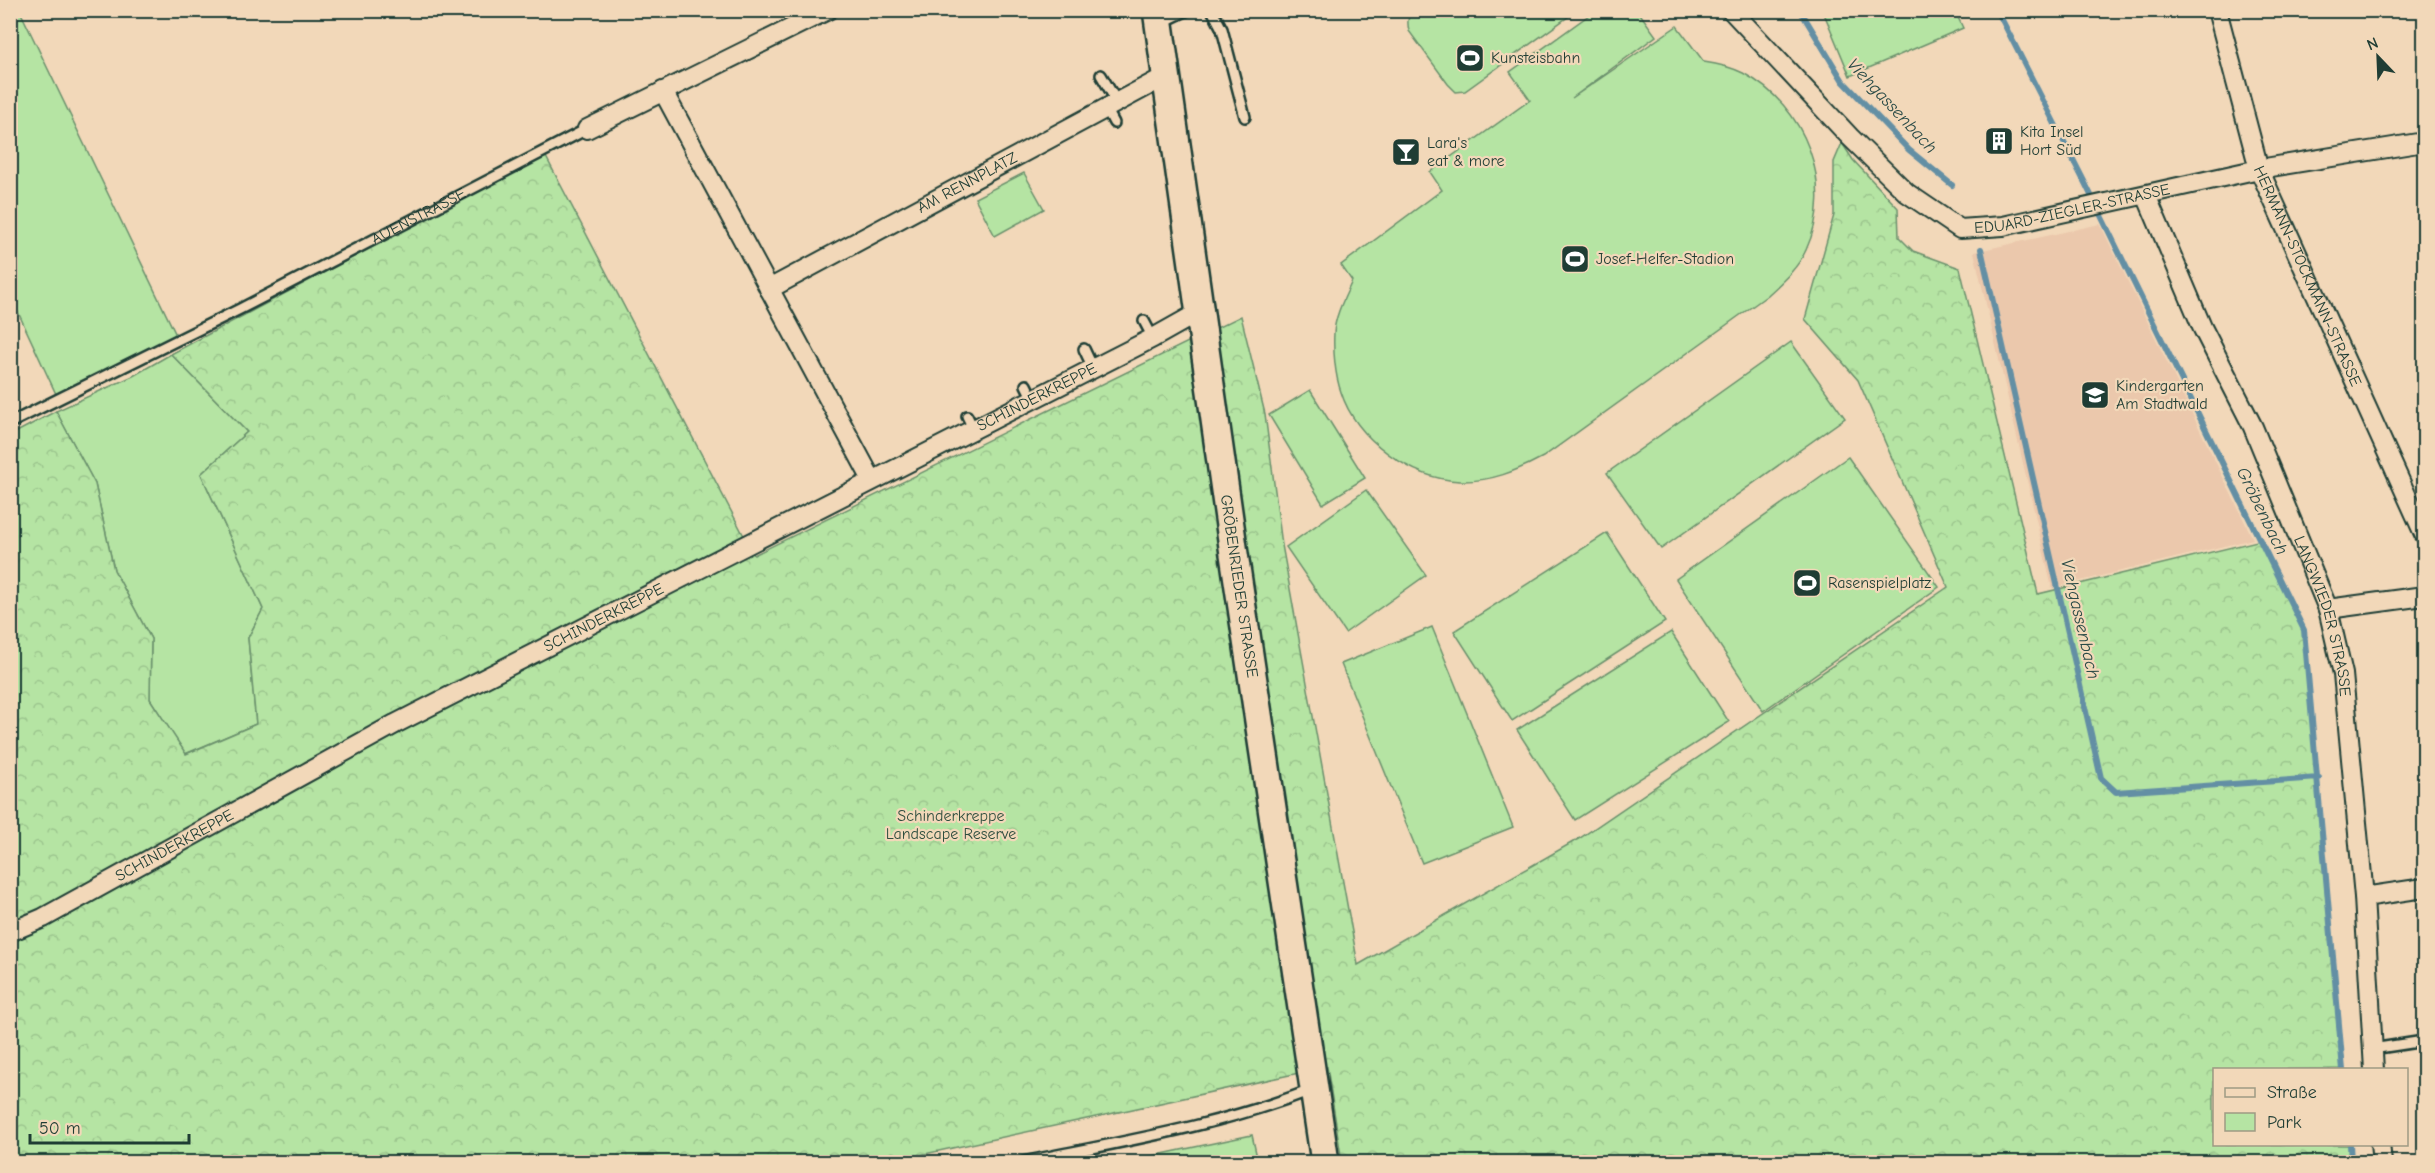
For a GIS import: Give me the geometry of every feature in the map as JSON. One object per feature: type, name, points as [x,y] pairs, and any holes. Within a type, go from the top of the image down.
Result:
[{"type":"street","name":"AUENSTRASSE","points":[[588,129],[828,10]]},
{"type":"street","name":"EDUARD-ZIEGLER-STRASSE","points":[[1731,10],[1843,130],[1907,193],[1960,229],[2003,226],[2259,169],[2424,142]]},
{"type":"street","name":"HERMANN-STOCKMANN-STRASSE","points":[[2217,10],[2259,169],[2424,534]]},
{"type":"street","name":"GRÖBENRIEDER STRASSE","points":[[1158,17],[1234,554],[1325,1162]]},
{"type":"street","name":"AM RENNPLATZ","points":[[769,289],[1112,111],[1166,76]]},
{"type":"street","points":[[663,91],[872,480]]},
{"type":"street","name":"LANGWIEDER STRASSE","points":[[2146,195],[2202,327],[2253,427],[2328,609],[2343,674],[2364,897],[2374,1068]]},
{"type":"street","name":"SCHINDERKREPPE","points":[[10,932],[42,918],[395,723],[831,495],[872,480],[970,422],[1029,392],[1093,368],[1201,311]]},
{"type":"street","points":[[2328,609],[2424,596]]},
{"type":"street","points":[[2364,897],[2424,888]]},
{"type":"street","points":[[2380,1146],[2382,1162]]},
{"type":"lane","points":[[1158,17],[1188,10]]},
{"type":"lane","points":[[1212,10],[1222,29],[1245,117]]},
{"type":"lane","points":[[1101,75],[1112,111]]},
{"type":"lane","name":"AUENSTRASSE","points":[[10,423],[219,320],[588,129]]},
{"type":"lane","points":[[1143,321],[1153,338]]},
{"type":"lane","points":[[1084,349],[1093,368]]},
{"type":"lane","points":[[2372,1049],[2424,1041]]},
{"type":"lane","points":[[1023,1162],[1207,1124],[1276,1104],[1314,1089]]},
{"type":"shaded area","name":"Kindergarten Am Stadtwald","points":[[2100,224],[2253,539],[2052,588],[1974,252]]},
{"type":"green space","name":"Kunsteisbahn","points":[[1415,10],[1576,11],[1465,91],[1456,92],[1409,31],[1408,19]]},
{"type":"green space","name":"Josef-Helfer-Stadion","points":[[1596,10],[1638,11],[1656,36],[1572,98],[1677,26],[1704,62],[1743,73],[1765,87],[1784,105],[1799,126],[1816,174],[1818,200],[1814,225],[1806,250],[1794,269],[1768,295],[1543,457],[1513,471],[1482,480],[1441,479],[1423,473],[1388,453],[1372,440],[1348,409],[1341,392],[1335,363],[1334,333],[1338,313],[1352,281],[1341,265],[1442,190],[1430,172],[1530,100],[1510,72]]},
{"type":"green space","points":[[10,11],[20,11],[176,335],[56,394],[11,297]]},
{"type":"green space","points":[[1823,11],[1955,11],[1963,28],[1850,76]]},
{"type":"green space","name":"Schinderkreppe Landscape Reserve","points":[[1842,143],[1853,160],[1898,208],[1899,237],[1913,251],[1960,268],[2038,594],[2261,540],[2304,630],[2343,1068],[2213,1068],[2213,1146],[2350,1146],[2351,1162],[1342,1162],[1327,1067],[888,1162],[11,1162],[10,711],[14,708],[11,699],[11,435],[56,411],[95,484],[114,570],[151,639],[150,699],[186,754],[256,724],[248,638],[263,609],[201,474],[247,432],[171,354],[545,155],[754,555],[1241,316],[1265,414],[1282,545],[1358,965],[1580,838],[1948,587],[1858,380],[1805,319],[1834,215],[1834,162]]},
{"type":"green space","points":[[1024,173],[1044,209],[995,236],[975,198]]},
{"type":"green space","points":[[1791,342],[1845,418],[1661,549],[1607,473]]},
{"type":"green space","points":[[171,354],[247,432],[201,474],[263,609],[248,638],[256,724],[185,754],[150,699],[151,639],[114,570],[95,484],[56,411],[133,376]]},
{"type":"green space","points":[[1310,390],[1365,478],[1323,504],[1269,415]]},
{"type":"green space","name":"Rasenspielplatz","points":[[1848,457],[1939,587],[1763,711],[1676,579]]},
{"type":"green space","points":[[1366,490],[1426,575],[1345,633],[1286,547]]},
{"type":"green space","points":[[1607,533],[1665,622],[1512,721],[1454,631]]},
{"type":"green space","points":[[1432,627],[1513,827],[1422,863],[1341,664]]},
{"type":"green space","points":[[1671,632],[1729,722],[1575,820],[1517,730]]},
{"type":"green space","points":[[1252,1135],[1258,1162],[1124,1162]]},
{"type":"waterway","name":"Viehgassenbach","points":[[1800,10],[1843,81],[1909,150],[1952,185]]},
{"type":"waterway","name":"Gröbenbach","points":[[1997,10],[2085,183],[2304,630],[2343,1068]]},
{"type":"waterway","name":"Viehgassenbach","points":[[1981,249],[2101,778],[2116,792],[2319,778]]},
{"type":"waterway","name":"Gröbenbach","points":[[2350,1146],[2351,1162]]},
{"type":"place","name":"Kunsteisbahn","points":[[1470,58]]},
{"type":"place","name":"Kita Insel Hort Süd","points":[[1999,141]]},
{"type":"place","name":"Lara's eat & more","points":[[1406,152]]},
{"type":"place","name":"Josef-Helfer-Stadion","points":[[1575,259]]},
{"type":"place","name":"Kindergarten Am Stadtwald","points":[[2095,395]]},
{"type":"place","name":"Rasenspielplatz","points":[[1807,583]]}]
